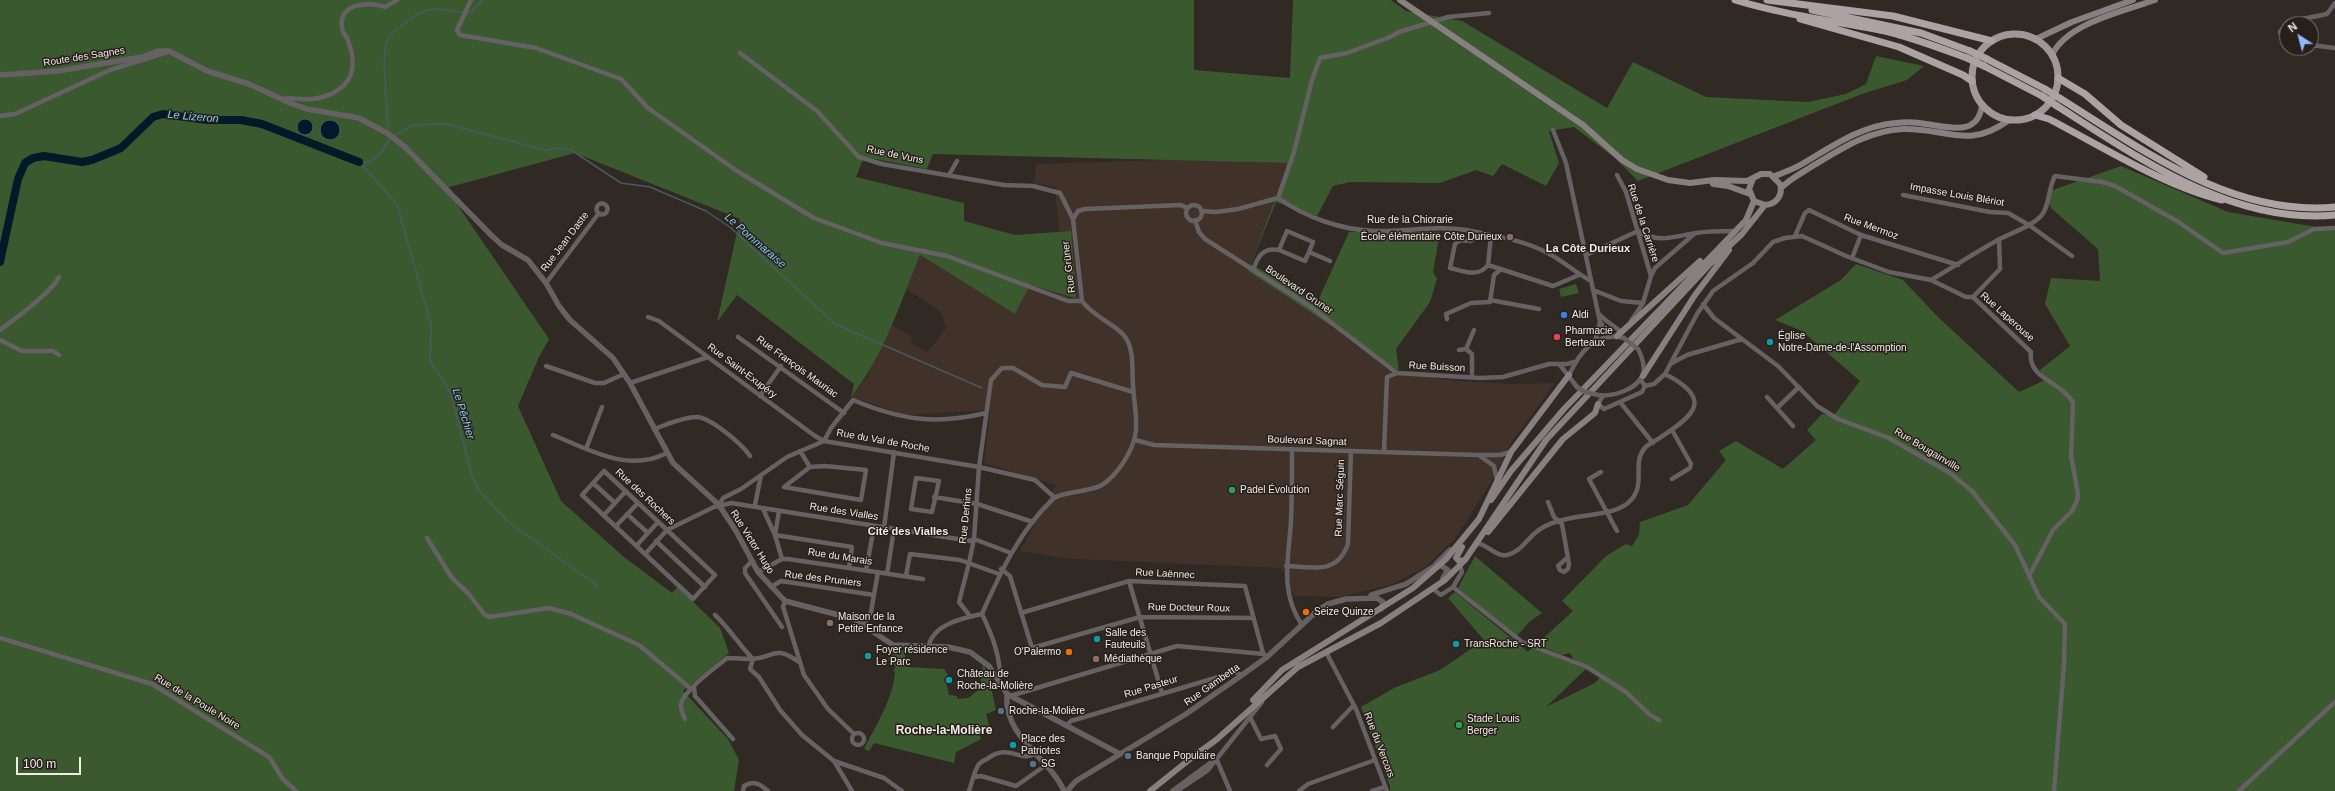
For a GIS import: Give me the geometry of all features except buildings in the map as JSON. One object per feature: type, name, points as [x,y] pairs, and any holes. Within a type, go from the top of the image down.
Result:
[{"type":"highway","points":[[1735,0],[1855,36],[1899,46],[1963,75],[1972,81]]},
{"type":"highway","points":[[1763,0],[1921,33],[1969,55],[1984,66],[2043,93],[2061,99],[2141,149],[2196,178],[2246,197],[2289,206],[2335,207]]},
{"type":"highway","points":[[1766,0],[1893,16],[1992,41]]},
{"type":"highway","points":[[1757,7],[1886,32],[1987,59],[2043,93],[2057,106],[2137,156],[2172,175],[2253,208]]},
{"type":"highway","points":[[2058,78],[2085,94],[2121,125],[2197,173],[2243,193],[2289,206]]},
{"type":"highway","points":[[2036,115],[2049,119],[2187,189],[2206,197],[2253,208],[2298,215],[2335,215]]},
{"type":"main road","points":[[1400,0],[1583,125],[1622,160],[1637,169],[1668,180],[1728,186],[1750,194]]},
{"type":"main road","points":[[2036,39],[2123,0]]},
{"type":"main road","points":[[2107,8],[2133,0]]},
{"type":"main road","points":[[2052,56],[2059,44],[2080,29],[2108,16],[2155,0]]},
{"type":"main road","points":[[2014,34],[2036,39],[2052,56],[2058,78],[2052,99],[2036,115],[2018,120],[2009,120],[1994,114],[1982,105],[1974,90],[1972,81],[1976,58],[1992,41],[2014,34]]},
{"type":"main road","points":[[1699,183],[1753,179],[1766,173],[1775,176],[1802,164],[1846,137],[1873,127],[1903,122],[1955,128],[1968,126],[1979,118],[1982,105]]},
{"type":"main road","points":[[1642,377],[1695,295],[1765,206],[1778,199],[1781,188],[1793,178],[1841,149],[1872,135],[1893,130],[1914,130],[1952,136],[1972,136],[1994,130],[2009,120]]},
{"type":"main road","points":[[1775,176],[1781,188]]},
{"type":"main road","points":[[1753,179],[1750,184],[1750,194],[1754,201],[1765,206]]},
{"type":"main road","points":[[1198,753],[1236,719],[1282,670],[1413,588],[1438,565],[1472,530],[1511,470],[1564,409],[1748,217],[1754,201]]},
{"type":"main road","points":[[1618,335],[1735,231]]},
{"type":"main road","points":[[1150,791],[1230,727],[1274,686],[1298,667],[1388,619],[1433,589],[1460,566],[1546,440],[1712,263],[1742,234]]},
{"type":"main road","points":[[1465,560],[1459,561],[1456,554],[1474,531],[1512,452],[1568,375]]},
{"type":"main road","points":[[1477,543],[1501,517],[1563,439],[1595,413],[1598,404]]},
{"type":"street","points":[[282,99],[288,97],[314,100],[329,95],[343,86],[353,68],[352,56],[341,26],[346,14],[359,4],[374,3],[385,7],[397,0]]},
{"type":"street","points":[[471,0],[457,30],[460,35],[536,48],[621,79],[648,108],[736,170],[814,218],[882,243],[947,256],[1068,301],[1082,301]]},
{"type":"street","points":[[2317,16],[2327,14],[2335,3]]},
{"type":"street","points":[[1201,211],[1216,212],[1238,209],[1278,198],[1294,152],[1304,110],[1319,59],[1325,55],[1347,53],[1390,37],[1399,32],[1434,23],[1448,17],[1489,13]]},
{"type":"street","points":[[2319,46],[2335,48]]},
{"type":"street","name":"Route des Sagnes","points":[[0,75],[58,71],[142,57],[158,51],[169,51]]},
{"type":"street","points":[[0,116],[15,114],[110,70],[135,64],[169,51]]},
{"type":"street","name":"Rue Victor Hugo","points":[[169,51],[207,71],[249,84],[307,109],[359,118],[391,136],[405,147],[491,235],[502,245],[528,260],[538,270],[559,306],[570,320],[613,358],[630,382],[667,453],[680,471],[719,505],[736,531],[758,572],[785,601]]},
{"type":"street","name":"Rue de Vuns","points":[[740,53],[817,110],[859,157],[882,164],[1004,185],[1033,186],[1060,193]]},
{"type":"street","points":[[1553,130],[1566,163],[1591,281],[1596,290],[1600,322],[1595,341]]},
{"type":"street","points":[[949,175],[957,161]]},
{"type":"street","name":"Rue de la Carrière","points":[[1617,175],[1626,192],[1651,276]]},
{"type":"street","points":[[1931,280],[1999,239],[2029,225],[2041,216],[2046,205],[2050,185],[2055,176],[2102,182],[2115,186],[2176,221],[2224,253],[2288,242],[2314,229],[2335,228]]},
{"type":"street","name":"Rue Grüner","points":[[1060,193],[1073,218],[1082,301],[1092,312],[1119,331],[1127,339],[1131,352],[1137,417],[1136,440]]},
{"type":"street","name":"Impasse Louis Blériot","points":[[1903,195],[1990,212],[2004,211],[2029,225],[2072,256]]},
{"type":"street","name":"Rue de la Chiorarie","points":[[1278,198],[1310,216],[1346,226],[1374,231],[1427,227],[1466,230],[1526,243],[1549,254],[1579,275],[1591,281]]},
{"type":"street","points":[[1194,204],[1199,206],[1201,211],[1200,218],[1195,220],[1188,218],[1186,213],[1187,208],[1194,204]]},
{"type":"street","points":[[1073,218],[1078,211],[1086,209],[1181,205],[1187,208]]},
{"type":"street","name":"Rue Mermoz","points":[[1795,236],[1805,213],[1809,210],[1861,234],[1958,265]]},
{"type":"street","name":"Rue Jean Daste","points":[[546,282],[599,213]]},
{"type":"street","name":"Boulevard Gruner","points":[[1195,220],[1198,232],[1205,238],[1311,307],[1396,373]]},
{"type":"street","points":[[1253,270],[1257,258],[1264,251],[1271,248],[1305,261],[1313,242],[1287,231],[1279,250]]},
{"type":"street","points":[[1586,255],[1638,231],[1656,239],[1694,233],[1735,231]]},
{"type":"street","points":[[1478,233],[1471,241],[1461,240],[1455,244],[1450,268],[1474,273],[1480,272],[1488,265],[1491,236]]},
{"type":"street","points":[[1630,323],[1643,303],[1655,268],[1694,233]]},
{"type":"street","points":[[1852,258],[1861,234]]},
{"type":"street","points":[[1601,396],[1598,404],[1604,409],[1642,392],[1647,386],[1665,374],[1703,304],[1717,287],[1754,263],[1772,242],[1795,236]]},
{"type":"street","name":"Rue Laperouse","points":[[1795,236],[1802,236],[1852,258],[1890,272],[1931,280],[1966,297],[1973,297],[2031,352],[2030,360],[2033,366],[2073,402],[2071,455],[2078,494],[2077,501],[2072,511],[2053,530],[2029,576]]},
{"type":"street","points":[[1973,297],[2000,269],[1999,239]]},
{"type":"street","points":[[1309,252],[1330,261]]},
{"type":"street","points":[[1488,265],[1552,286],[1579,275]]},
{"type":"street","points":[[1490,300],[1494,275],[1501,269]]},
{"type":"street","points":[[0,330],[56,284],[59,277]]},
{"type":"street","points":[[1596,290],[1621,301],[1643,303]]},
{"type":"street","points":[[1447,319],[1446,314],[1471,303],[1490,302],[1490,300],[1539,309]]},
{"type":"street","name":"Rue Bougainville","points":[[1703,304],[1714,318],[1778,366],[1817,406],[1832,416],[1890,438],[1950,473],[1963,483],[1980,499],[2015,545],[2039,597],[2065,624],[2064,664],[2054,791]]},
{"type":"street","points":[[1598,313],[1607,323],[1614,325],[1618,335]]},
{"type":"street","name":"Rue Saint-Exupéry","points":[[648,317],[659,321],[760,396],[824,441]]},
{"type":"street","points":[[1600,322],[1638,349],[1643,363],[1642,377],[1647,386]]},
{"type":"street","points":[[1466,349],[1474,330]]},
{"type":"street","points":[[1568,375],[1574,362],[1582,351],[1595,341],[1604,337],[1618,335]]},
{"type":"street","name":"Rue François Mauriac","points":[[738,337],[781,366],[844,413]]},
{"type":"street","points":[[1672,363],[1687,355],[1742,339]]},
{"type":"street","points":[[0,340],[22,351],[31,353],[48,350],[59,355]]},
{"type":"street","points":[[1459,350],[1466,349],[1472,354],[1472,377]]},
{"type":"street","points":[[630,382],[708,357]]},
{"type":"street","name":"Rue Buisson","points":[[1384,452],[1387,376],[1396,373],[1503,377],[1549,364],[1574,362]]},
{"type":"street","points":[[1560,364],[1577,387],[1585,392],[1601,396],[1616,394],[1629,389],[1642,377]]},
{"type":"street","points":[[546,366],[595,383],[604,383],[624,374]]},
{"type":"street","points":[[760,396],[781,366]]},
{"type":"street","name":"Rue Derhins","points":[[970,616],[958,602],[970,563],[974,539],[979,467],[991,380],[1002,368],[1013,368],[1042,385],[1065,387],[1071,373],[1134,392]]},
{"type":"street","points":[[1477,543],[1485,545],[1499,554],[1509,555],[1518,551],[1537,532],[1558,521],[1578,515],[1607,513],[1620,510],[1637,492],[1640,478],[1638,458],[1644,448],[1688,419],[1694,411],[1695,403],[1693,395],[1684,384],[1665,374]]},
{"type":"street","points":[[1777,408],[1799,388]]},
{"type":"street","points":[[1766,397],[1793,426]]},
{"type":"street","points":[[824,441],[831,428],[853,400],[883,412],[911,419],[959,419],[986,413]]},
{"type":"street","points":[[1620,402],[1653,443]]},
{"type":"street","points":[[586,449],[602,407]]},
{"type":"street","points":[[654,429],[695,417],[704,418],[745,448],[750,456]]},
{"type":"street","points":[[1672,430],[1691,464],[1690,468],[1672,480]]},
{"type":"street","points":[[553,436],[615,460],[630,462],[646,461],[667,453]]},
{"type":"street","points":[[982,614],[1000,571],[1011,552],[1054,497],[1091,490],[1101,485],[1115,475],[1136,440]]},
{"type":"street","name":"Boulevard Sagnat","points":[[1136,440],[1154,445],[1478,455],[1500,455],[1512,452]]},
{"type":"street","name":"Rue du Val de Roche","points":[[719,505],[723,498],[800,451],[824,441],[979,467],[1035,480],[1054,497]]},
{"type":"street","points":[[1292,449],[1291,521],[1286,566],[1287,587],[1298,619],[1302,625]]},
{"type":"street","points":[[800,451],[810,467]]},
{"type":"street","name":"Rue Marc Séguin","points":[[1286,566],[1325,568],[1337,563],[1344,555],[1348,544],[1350,451]]},
{"type":"street","points":[[884,528],[894,452]]},
{"type":"street","points":[[1478,455],[1488,460],[1494,466],[1498,475],[1497,481]]},
{"type":"street","points":[[825,466],[866,470],[861,500],[784,487],[810,467],[825,466]]},
{"type":"street","name":"Rue des Rochers","points":[[604,471],[715,575],[693,599],[646,553],[582,495],[593,483],[604,471]]},
{"type":"street","points":[[1601,472],[1589,479],[1616,531]]},
{"type":"street","points":[[755,505],[761,475]]},
{"type":"street","points":[[916,478],[939,481],[934,497],[932,512],[911,509],[916,478]]},
{"type":"street","points":[[593,483],[615,503]]},
{"type":"street","points":[[604,515],[626,491]]},
{"type":"street","points":[[934,497],[977,504],[1033,522]]},
{"type":"street","name":"Rue des Vialles","points":[[719,505],[731,502],[755,505],[763,509],[874,527],[970,540],[974,539],[1011,552]]},
{"type":"street","points":[[1548,502],[1554,517],[1562,524],[1567,558]]},
{"type":"street","points":[[616,526],[638,503]]},
{"type":"street","points":[[646,553],[667,530],[719,505]]},
{"type":"street","points":[[758,572],[782,559],[775,535],[763,509]]},
{"type":"street","points":[[775,535],[779,511]]},
{"type":"street","points":[[627,514],[648,534]]},
{"type":"street","points":[[637,545],[658,522]]},
{"type":"street","points":[[866,570],[874,527]]},
{"type":"street","points":[[887,574],[894,530]]},
{"type":"street","points":[[775,535],[852,547],[849,568]]},
{"type":"street","points":[[427,538],[452,578],[468,593],[484,614],[489,617],[549,608],[571,614],[639,645],[692,688],[695,696],[733,739]]},
{"type":"street","points":[[656,541],[705,587]]},
{"type":"street","points":[[906,576],[910,554],[970,563],[1000,571],[1010,576],[1021,613]]},
{"type":"street","name":"Rue du Marais","points":[[782,559],[923,579]]},
{"type":"street","points":[[752,561],[745,568],[745,572],[782,627]]},
{"type":"street","points":[[1388,619],[1395,610],[1446,575],[1448,570],[1438,565]]},
{"type":"street","name":"Rue Gambetta","points":[[1066,791],[1076,781],[1186,714],[1242,675],[1318,610],[1328,604],[1341,600],[1364,597],[1398,588],[1438,565]]},
{"type":"street","points":[[1433,589],[1440,595],[1453,587],[1462,572],[1460,566]]},
{"type":"street","points":[[864,625],[871,612],[878,572]]},
{"type":"street","name":"Rue des Pruniers","points":[[771,587],[781,581],[874,595]]},
{"type":"street","points":[[1129,581],[1162,693]]},
{"type":"street","name":"Rue Laënnec","points":[[1021,613],[1129,581],[1245,586],[1265,655]]},
{"type":"street","points":[[1453,587],[1522,642],[1587,667],[1626,692],[1650,715],[1658,720]]},
{"type":"street","points":[[1364,597],[1381,599],[1383,606],[1381,609]]},
{"type":"street","points":[[854,734],[816,693],[798,662],[783,607],[785,601],[842,614],[864,625],[893,645],[948,646],[970,652],[990,666],[995,677],[1008,695],[1015,730],[1036,753],[1066,791]]},
{"type":"street","name":"Rue Docteur Roux","points":[[1021,613],[1032,648],[1140,617],[1254,618]]},
{"type":"street","points":[[929,645],[931,637],[945,626],[970,616],[982,614]]},
{"type":"street","points":[[982,614],[990,629],[999,659],[1000,672],[995,677]]},
{"type":"street","points":[[715,615],[725,624],[735,640],[753,659]]},
{"type":"street","name":"Rue de la Poule Noire","points":[[0,638],[152,684],[269,757],[283,779],[296,791]]},
{"type":"street","points":[[1008,695],[1177,646],[1265,655]]},
{"type":"street","points":[[685,719],[681,703],[692,688],[727,658],[753,659],[778,652],[788,654],[798,662]]},
{"type":"street","name":"Rue du Vercors","points":[[1326,652],[1353,706],[1386,789]]},
{"type":"street","points":[[753,659],[750,670],[759,677],[780,710],[802,735],[834,760],[884,778],[902,791]]},
{"type":"street","name":"Rue Pasteur","points":[[1067,725],[1071,721],[1235,672],[1242,675]]},
{"type":"street","points":[[1172,791],[1179,789],[1207,770],[1274,686]]},
{"type":"street","points":[[1008,695],[1120,754]]},
{"type":"street","points":[[2239,791],[2335,702]]},
{"type":"street","name":"Rue du Vercors","points":[[1333,727],[1353,706]]},
{"type":"street","points":[[1250,717],[1261,740],[1276,736],[1281,749],[1267,765]]},
{"type":"street","points":[[970,791],[979,764],[996,752],[1011,752],[1025,757],[1030,757],[1036,753]]},
{"type":"street","points":[[1216,758],[1230,791]]},
{"type":"street","points":[[834,760],[852,791]]},
{"type":"street","points":[[1299,791],[1308,784],[1375,760]]},
{"type":"street","points":[[974,777],[981,776],[1016,786],[1046,765]]},
{"type":"street","points":[[743,791],[744,786],[750,782],[760,784],[768,791]]},
{"type":"street","points":[[1372,791],[1386,789]]},
{"type":"shaded area","points":[[1196,159],[1289,163],[1248,271],[1387,364],[1399,371],[1447,380],[1510,384],[1555,383],[1513,440],[1491,482],[1455,539],[1424,568],[1390,585],[1340,597],[1294,596],[1281,568],[1074,559],[1020,551],[1056,485],[984,463],[990,410],[906,415],[851,397],[867,377],[891,325],[912,336],[910,342],[928,352],[946,328],[941,312],[906,289],[920,255],[1015,314],[1030,285],[1071,231],[1059,231],[1055,187],[1035,183],[1036,164]]},
{"type":"green space","points":[[0,0],[1194,0],[1194,70],[1290,78],[1293,0],[1391,0],[1406,11],[1462,21],[1607,108],[1633,62],[1706,97],[1808,102],[1846,94],[1866,84],[1876,56],[1924,66],[1907,80],[1862,94],[1638,181],[1615,158],[1574,127],[1549,131],[1559,163],[1546,186],[1502,164],[1493,176],[1476,170],[1440,183],[1350,182],[1333,186],[1317,216],[1276,202],[1251,264],[1317,303],[1349,232],[1440,232],[1433,272],[1437,279],[1430,302],[1396,349],[1399,371],[1248,271],[1289,163],[933,154],[927,169],[864,157],[856,177],[964,203],[964,221],[1015,235],[1071,231],[1076,298],[1030,285],[1015,314],[920,255],[882,347],[863,381],[851,397],[854,384],[737,295],[717,322],[740,219],[575,153],[446,188],[549,339],[539,357],[518,406],[561,501],[624,557],[672,593],[678,587],[720,628],[729,653],[683,691],[728,739],[739,760],[734,791],[0,791]]},
{"type":"green space","points":[[2121,166],[2228,212],[2322,228],[2335,227],[2335,791],[1390,791],[1390,786],[1361,707],[1394,688],[1440,670],[1484,640],[1448,598],[1455,592],[1528,652],[1533,647],[1586,669],[1546,707],[1595,683],[1603,674],[1573,659],[1570,653],[1562,655],[1537,644],[1573,611],[1562,601],[1606,556],[1626,544],[1632,546],[1639,535],[1640,522],[1688,505],[1726,460],[1719,451],[1736,441],[1783,469],[1816,440],[1807,430],[1822,414],[1834,415],[1860,381],[1802,331],[1775,320],[1841,280],[1856,264],[1903,280],[1937,316],[2019,392],[2045,380],[2040,370],[2070,346],[2045,304],[2051,278],[2100,281],[2098,249],[2051,208],[2047,192]]},
{"type":"green space","points":[[1576,284],[1579,293],[1561,297],[1559,289]]},
{"type":"green space","points":[[1475,556],[1542,613],[1529,622],[1517,636],[1458,588]]},
{"type":"green space","points":[[905,650],[906,667],[944,669],[948,675],[946,682],[949,695],[957,696],[957,699],[968,698],[980,689],[983,664],[992,680],[990,681],[991,684],[994,683],[995,686],[991,688],[996,710],[986,714],[990,729],[979,733],[981,739],[956,752],[954,763],[874,743],[869,751],[864,749],[883,712],[894,682],[895,672],[893,670],[896,667],[888,659],[896,651]]},
{"type":"water","points":[[305,119],[311,121],[313,127],[311,133],[305,135],[299,133],[297,127],[299,121]]},
{"type":"water","points":[[330,120],[337,123],[340,130],[337,137],[330,140],[323,137],[320,130],[323,123]]},
{"type":"waterway","name":"Le Lizeron","points":[[388,129],[384,63],[386,44],[391,34],[417,14],[428,10],[440,9],[468,14],[483,0]]},
{"type":"waterway","name":"Le Lizeron","points":[[0,262],[18,179],[25,163],[33,158],[44,156],[82,162],[92,160],[121,148],[153,117],[163,114],[207,120],[241,120],[262,124],[359,162]]},
{"type":"waterway","name":"Le Pommaraise","points":[[394,136],[413,125],[446,124],[545,150],[560,148],[571,150],[621,183],[650,187],[706,211],[731,228],[835,324],[982,388]]},
{"type":"waterway","name":"Le Lizeron","points":[[359,162],[374,159],[378,156],[391,138]]},
{"type":"waterway","name":"Le Pêchier","points":[[359,162],[397,204],[431,325],[430,360],[451,394],[472,476],[478,489],[507,521],[598,586]]},
{"type":"place","name":"École élémentaire Côte Durieux","points":[[1510,237]]},
{"type":"place","name":"Aldi","points":[[1564,315]]},
{"type":"place","name":"Pharmacie Berteaux","points":[[1557,337]]},
{"type":"place","name":"Église Notre-Dame-de-l'Assomption","points":[[1770,342]]},
{"type":"place","name":"Padel Évolution","points":[[1232,490]]},
{"type":"place","name":"Seize Quinze","points":[[1306,612]]},
{"type":"place","name":"Maison de la Petite Enfance","points":[[830,623]]},
{"type":"place","name":"Salle des Fauteuils","points":[[1097,639]]},
{"type":"place","name":"TransRoche - SRT","points":[[1456,644]]},
{"type":"place","name":"O'Palermo","points":[[1069,652]]},
{"type":"place","name":"Foyer résidence Le Parc","points":[[868,656]]},
{"type":"place","name":"Médiathèque","points":[[1096,659]]},
{"type":"place","name":"Château de Roche-la-Molière","points":[[949,680]]},
{"type":"place","name":"Roche-la-Molière","points":[[1001,711]]},
{"type":"place","name":"Stade Louis Berger","points":[[1459,725]]},
{"type":"place","name":"Place des Patriotes","points":[[1013,745]]},
{"type":"place","name":"Banque Populaire","points":[[1128,756]]},
{"type":"place","name":"SG","points":[[1033,764]]},
{"type":"district","name":"La Côte Durieux","points":[[1588,249]]},
{"type":"district","name":"Cité des Vialles","points":[[908,532]]},
{"type":"district","name":"Roche-la-Molière","points":[[944,731]]}]
